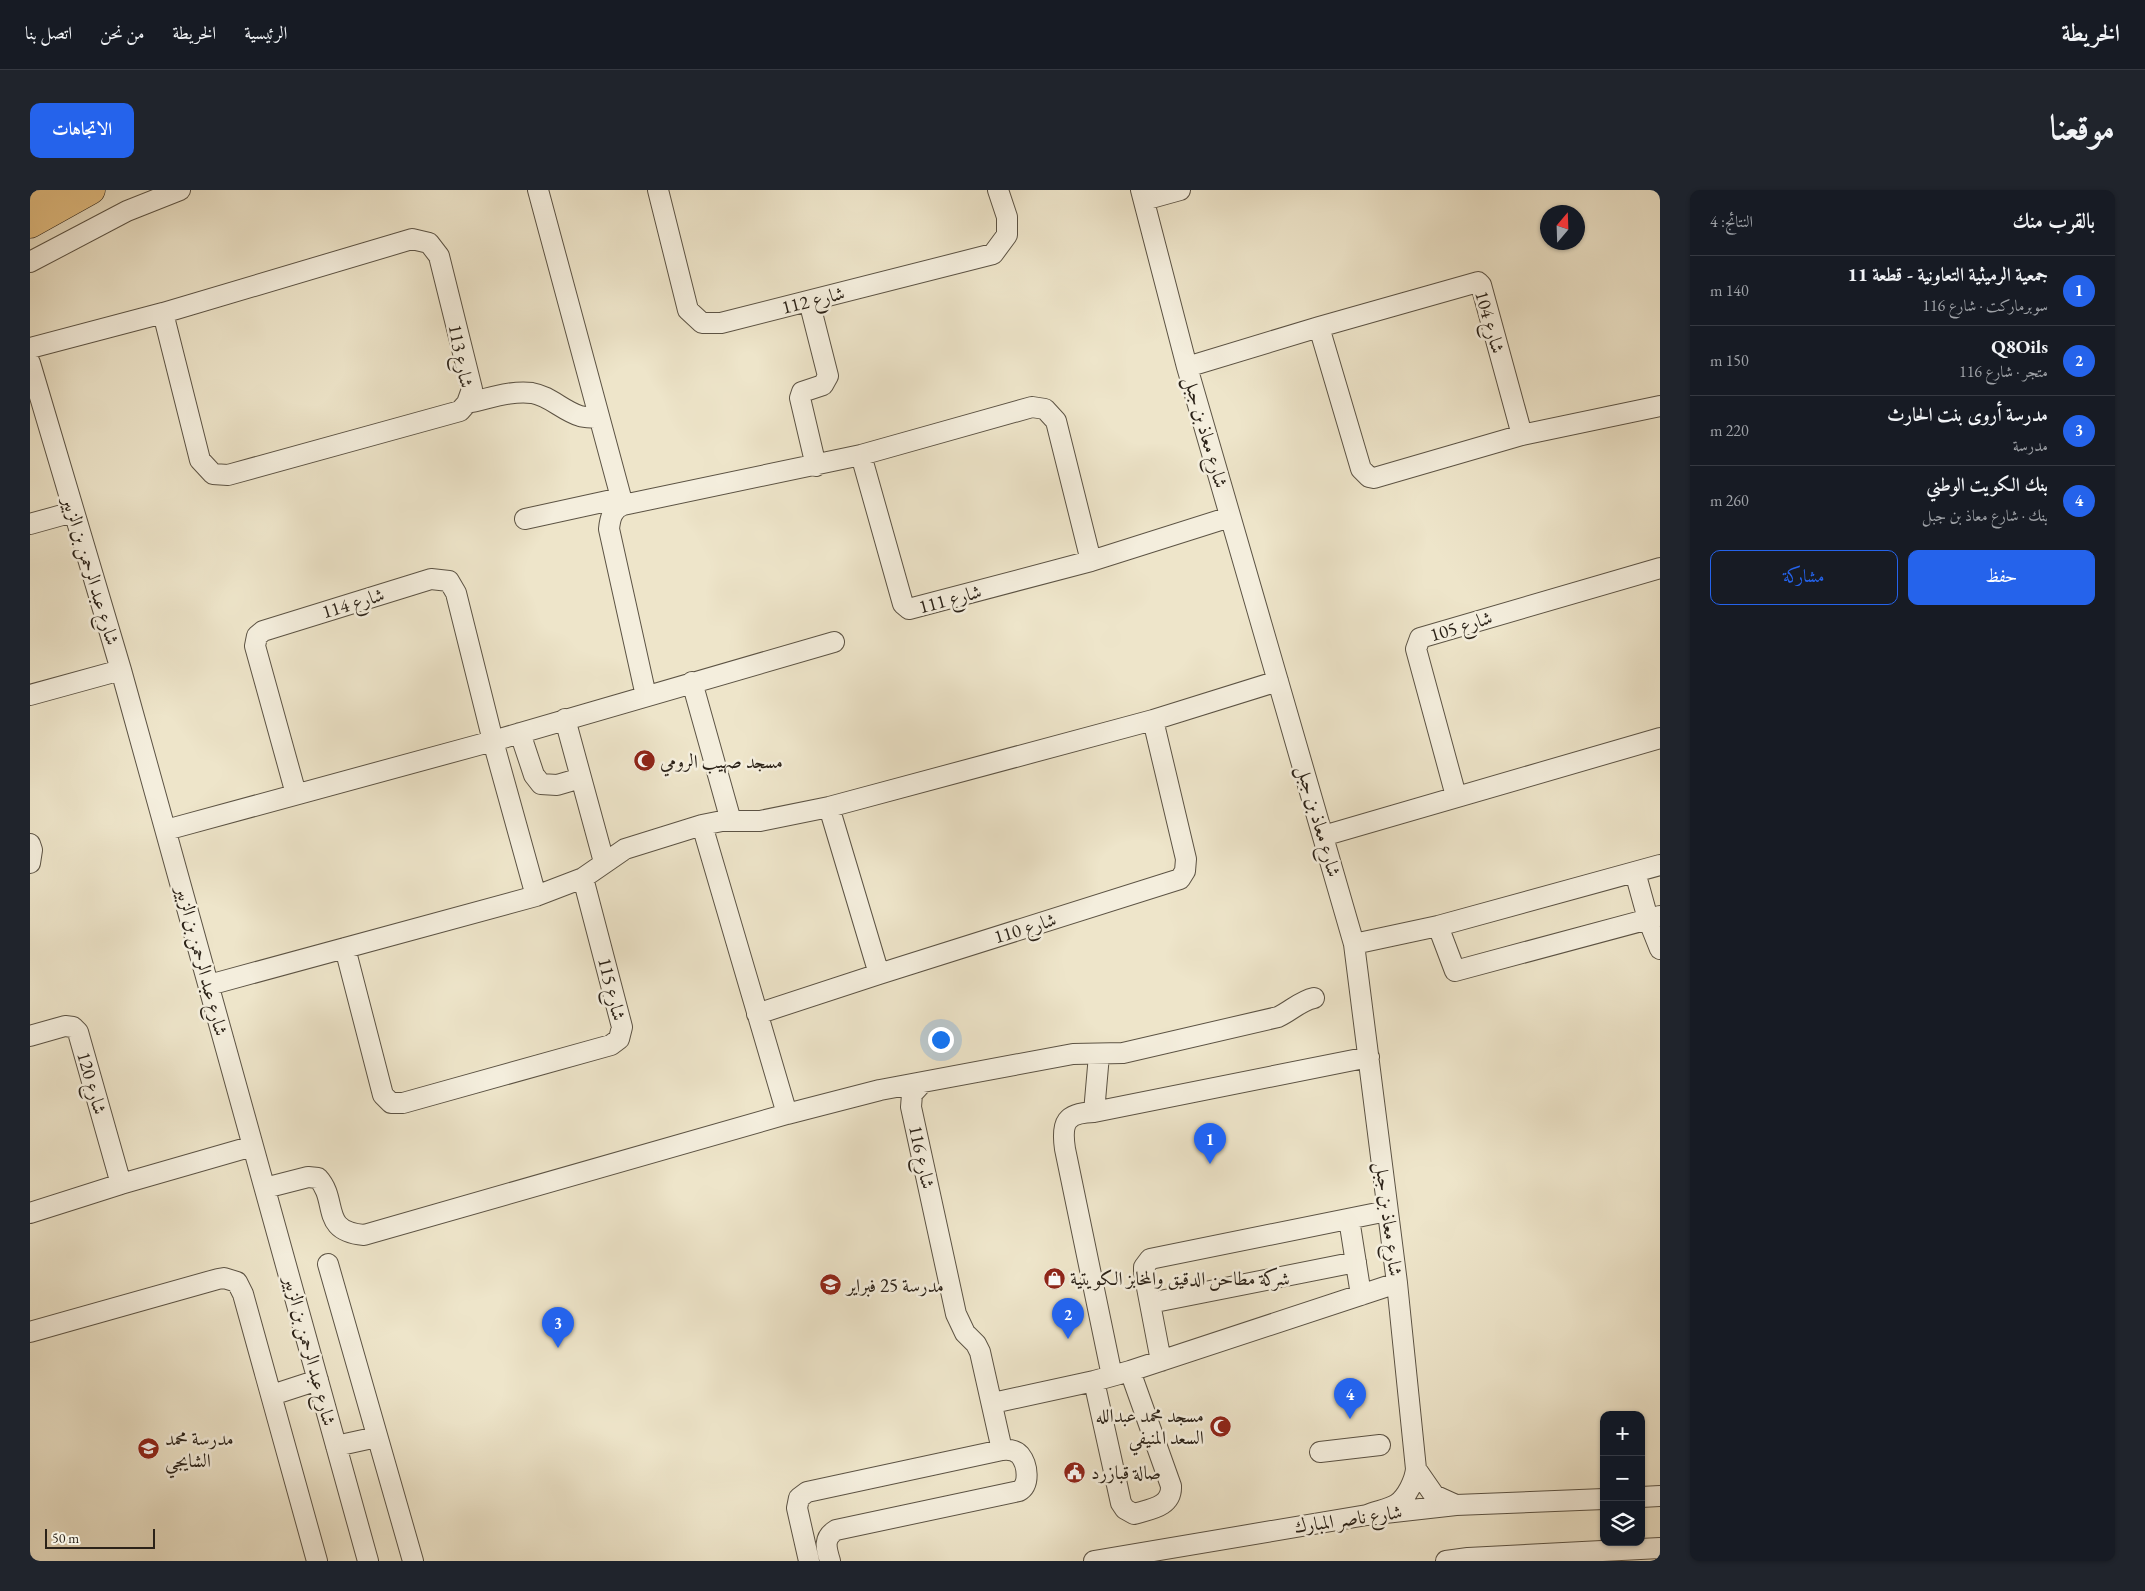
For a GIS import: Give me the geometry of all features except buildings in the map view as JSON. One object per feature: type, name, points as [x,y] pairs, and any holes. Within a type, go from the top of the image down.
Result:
[{"type":"highway","points":[[30,199],[49,190]]},
{"type":"highway","points":[[30,224],[91,190]]},
{"type":"street","points":[[30,262],[127,211],[180,190]]},
{"type":"street","points":[[538,190],[622,501],[610,517],[609,529],[646,696]]},
{"type":"street","name":"شارع 112","points":[[658,190],[688,310],[702,323],[721,323],[993,254],[1007,235],[1007,217],[998,190]]},
{"type":"street","points":[[1143,195],[1180,190]]},
{"type":"street","name":"شارع معاذ بن جبل","points":[[1143,195],[1187,367],[1354,944],[1396,1284],[1416,1469],[1407,1493],[1397,1504],[1367,1515]]},
{"type":"street","name":"شارع 113","points":[[30,348],[164,313],[412,239],[429,243],[438,256],[472,389],[467,403],[460,411],[228,475],[213,474],[200,460],[164,313]]},
{"type":"street","name":"شارع 104","points":[[1187,367],[1478,282],[1481,285],[1522,435]]},
{"type":"street","points":[[809,301],[828,376],[823,385],[802,392],[800,398],[816,466]]},
{"type":"street","points":[[1319,327],[1361,468],[1368,477],[1374,478],[1522,435],[1660,406]]},
{"type":"street","name":"شارع عبد الرحمن بن الزبير","points":[[30,363],[121,670],[368,1561]]},
{"type":"street","points":[[467,403],[515,393],[533,393],[553,401],[569,412],[581,417],[599,418]]},
{"type":"street","points":[[525,519],[816,466],[1032,408],[1044,409],[1056,421],[1091,561]]},
{"type":"street","name":"شارع 111","points":[[861,455],[903,604],[906,608],[912,609],[1091,561],[1230,517]]},
{"type":"street","points":[[30,524],[73,512]]},
{"type":"street","name":"شارع 105","points":[[1456,796],[1416,649],[1420,638],[1660,568]]},
{"type":"street","name":"شارع 114","points":[[296,794],[255,646],[257,636],[263,631],[431,579],[449,581],[456,593],[536,896]]},
{"type":"street","points":[[166,830],[494,741],[834,642]]},
{"type":"street","points":[[30,695],[121,670]]},
{"type":"street","points":[[209,985],[536,896],[583,878],[625,849],[702,825],[722,821],[760,821],[829,807],[1153,720],[1278,681]]},
{"type":"street","points":[[692,682],[731,822]]},
{"type":"street","points":[[565,720],[604,862]]},
{"type":"street","name":"شارع 110","points":[[879,974],[1180,879],[1185,871],[1186,859],[1153,720]]},
{"type":"street","points":[[520,733],[534,775],[541,784],[557,785],[581,778]]},
{"type":"street","points":[[1323,836],[1660,738]]},
{"type":"street","points":[[757,1014],[879,974],[829,807]]},
{"type":"street","points":[[702,825],[786,1114]]},
{"type":"street","points":[[30,844],[32,850],[30,863]]},
{"type":"street","points":[[1354,944],[1438,926],[1660,865]]},
{"type":"street","points":[[1635,872],[1654,917],[1660,949]]},
{"type":"street","name":"شارع 115","points":[[345,948],[383,1095],[391,1103],[403,1103],[612,1045],[619,1040],[622,1027],[583,878]]},
{"type":"street","points":[[1438,926],[1454,971],[1654,917]]},
{"type":"street","points":[[265,1188],[301,1178],[318,1178],[324,1184],[337,1225],[350,1234],[364,1235],[786,1114],[880,1090],[1073,1054],[1099,1055],[1123,1053],[1278,1017],[1289,1012],[1301,1002],[1314,998]]},
{"type":"street","name":"شارع 120","points":[[30,1036],[65,1026],[73,1027],[78,1032],[121,1184]]},
{"type":"street","points":[[1094,1112],[1099,1055]]},
{"type":"street","points":[[1112,1376],[1171,1486],[1167,1502],[1134,1514],[1125,1509],[1121,1503],[1112,1376],[1062,1134],[1065,1123],[1070,1118],[1082,1113],[1369,1057]]},
{"type":"street","name":"شارع 116","points":[[922,1083],[912,1094],[911,1107],[956,1314],[965,1333],[979,1348],[993,1403],[1002,1450]]},
{"type":"street","points":[[30,1213],[121,1184],[253,1146]]},
{"type":"street","points":[[1161,1361],[1144,1272],[1144,1267],[1150,1259],[1387,1211]]},
{"type":"street","points":[[1349,1219],[1361,1295]]},
{"type":"street","points":[[1150,1303],[1356,1262]]},
{"type":"street","points":[[328,1264],[413,1561]]},
{"type":"street","points":[[30,1332],[218,1279],[230,1279],[237,1282],[243,1294],[272,1395],[317,1561]]},
{"type":"street","points":[[993,1403],[1112,1376],[1396,1284]]},
{"type":"street","points":[[272,1395],[318,1380]]},
{"type":"street","points":[[336,1446],[377,1437]]},
{"type":"street","points":[[1320,1452],[1380,1445]]},
{"type":"street","points":[[803,1537],[829,1534],[836,1530],[1019,1491],[1022,1489],[1027,1477],[1022,1458],[1011,1449],[1002,1450],[807,1492],[800,1498],[797,1508],[803,1537],[809,1561]]},
{"type":"street","name":"شارع معاذ بن جبل","points":[[1416,1469],[1434,1495],[1456,1505]]},
{"type":"street","points":[[1645,1497],[1660,1496]]},
{"type":"street","name":"شارع ناصر المبارك","points":[[1094,1561],[1367,1515],[1456,1505],[1600,1499]]},
{"type":"street","points":[[829,1534],[826,1544],[830,1561]]},
{"type":"street","points":[[1446,1561],[1468,1558],[1546,1558],[1660,1548]]},
{"type":"place","name":"مسجد صهيب الرومي","points":[[644,761]]},
{"type":"place","name":"جمعية الرميثية التعاونية - قطعة 11","points":[[1210,1164]]},
{"type":"place","name":"شركة مطاحن الدقيق والمخابز الكويتية","points":[[1054,1278]]},
{"type":"place","name":"مدرسة 25 فبراير","points":[[831,1285]]},
{"type":"place","name":"Q8Oils","points":[[1068,1339]]},
{"type":"place","name":"مدرسة أروى بنت الحارث","points":[[558,1348]]},
{"type":"place","name":"بنك الكويت الوطني","points":[[1350,1419]]},
{"type":"place","name":"مسجد محمد عبدالله السعد المنيفي","points":[[1220,1426]]},
{"type":"place","name":"مدرسة محمد الشايجي","points":[[149,1449]]},
{"type":"place","name":"صالة قبازرد","points":[[1075,1472]]}]
